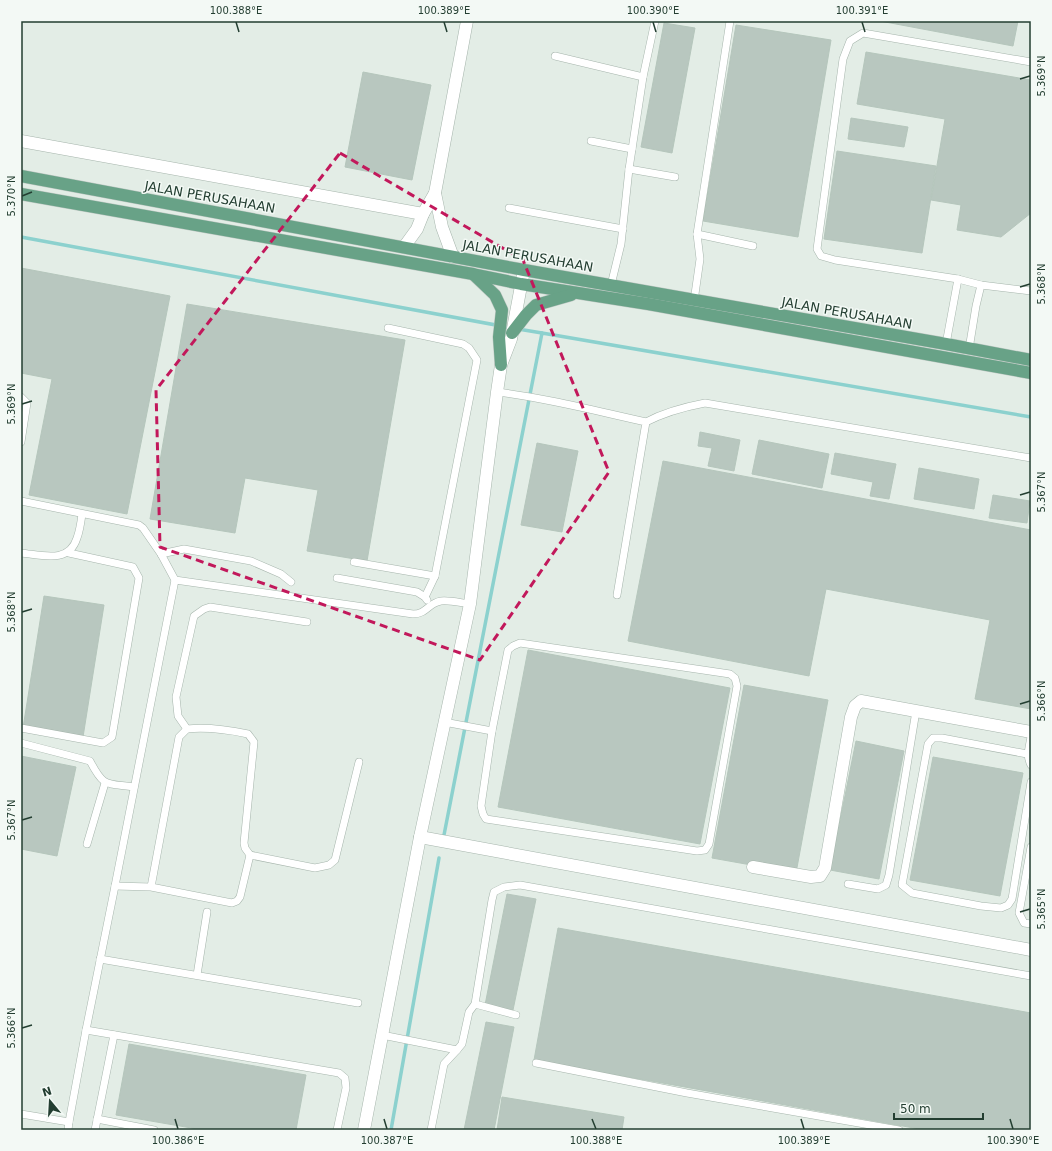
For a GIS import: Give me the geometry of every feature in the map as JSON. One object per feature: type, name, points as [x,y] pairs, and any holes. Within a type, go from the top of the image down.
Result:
[{"type":"main road","name":"JALAN PERUSAHAAN","points":[[21,176],[694,301],[1031,360]]},
{"type":"main road","name":"JALAN PERUSAHAAN","points":[[21,194],[473,274],[521,284],[648,304],[1031,373]]},
{"type":"main road","points":[[473,274],[495,295],[502,310],[507,336]]},
{"type":"main road","points":[[501,365],[507,336],[521,313],[536,305],[551,300],[578,294]]},
{"type":"street","points":[[404,247],[418,229],[423,214],[435,193],[467,21]]},
{"type":"street","points":[[21,141],[423,214]]},
{"type":"street","points":[[435,193],[442,227],[453,257]]},
{"type":"street","points":[[521,313],[521,284],[524,270]]},
{"type":"street","points":[[364,1130],[420,837],[450,723],[470,604],[501,365]]},
{"type":"street","points":[[753,867],[820,876],[825,868],[851,717],[855,706],[861,700],[1031,732]]},
{"type":"street","points":[[420,837],[1031,950]]},
{"type":"lane","points":[[611,285],[621,244],[632,149],[643,77],[655,21]]},
{"type":"lane","points":[[694,301],[700,259],[697,234],[730,21]]},
{"type":"lane","points":[[1031,62],[863,33],[850,41],[843,59],[817,249],[821,256],[834,260],[958,279],[981,285],[1031,291]]},
{"type":"lane","points":[[555,56],[643,77]]},
{"type":"lane","points":[[591,141],[632,149]]},
{"type":"lane","points":[[629,169],[675,177]]},
{"type":"lane","points":[[509,208],[623,229]]},
{"type":"lane","points":[[697,234],[753,246]]},
{"type":"lane","points":[[946,344],[958,279]]},
{"type":"lane","points":[[969,349],[981,285]]},
{"type":"lane","points":[[388,328],[463,344],[469,348],[477,360],[435,576],[426,597]]},
{"type":"lane","points":[[497,392],[564,403],[646,422],[660,414],[705,403],[1031,458]]},
{"type":"lane","points":[[21,397],[27,403],[21,442]]},
{"type":"lane","points":[[618,595],[646,422]]},
{"type":"lane","points":[[21,501],[139,525],[143,528],[161,554],[175,580],[86,1030],[68,1130]]},
{"type":"lane","points":[[21,553],[62,556],[69,552],[77,539],[82,514]]},
{"type":"lane","points":[[161,554],[184,549],[251,561],[281,574],[291,582]]},
{"type":"lane","points":[[21,728],[103,743],[112,737],[139,578],[134,567],[69,552]]},
{"type":"lane","points":[[354,562],[435,576]]},
{"type":"lane","points":[[337,578],[417,592],[426,597],[430,606]]},
{"type":"lane","points":[[175,580],[413,614],[420,614],[430,606],[440,601],[470,604]]},
{"type":"lane","points":[[186,729],[178,716],[176,697],[194,616],[210,607],[307,622]]},
{"type":"lane","points":[[520,643],[730,674],[735,678],[737,686],[709,844],[705,850],[697,851],[486,819],[482,814],[481,806],[492,732],[508,650],[512,646],[520,643]]},
{"type":"lane","points":[[848,884],[878,889],[886,885],[889,875],[916,711]]},
{"type":"lane","points":[[450,723],[492,732]]},
{"type":"lane","points":[[151,887],[180,737],[186,729],[197,728],[248,734],[254,742],[244,843],[245,848],[250,855],[315,868],[329,865],[335,860],[359,762]]},
{"type":"lane","points":[[1031,737],[1027,754],[1031,766]]},
{"type":"lane","points":[[1027,754],[942,738],[933,738],[928,744],[902,885],[912,893],[981,906],[1001,908],[1008,905],[1012,899],[1031,782]]},
{"type":"lane","points":[[21,743],[90,761],[98,777],[105,783],[134,787]]},
{"type":"lane","points":[[87,844],[105,783]]},
{"type":"lane","points":[[1031,847],[1019,913],[1024,923],[1031,924]]},
{"type":"lane","points":[[115,886],[151,887],[232,903],[237,901],[240,897],[250,855]]},
{"type":"lane","points":[[431,1130],[444,1064],[462,1044],[469,1012],[475,1004],[494,892],[504,887],[520,885],[1031,976]]},
{"type":"lane","points":[[197,975],[207,912]]},
{"type":"lane","points":[[100,959],[358,1003]]},
{"type":"lane","points":[[475,1004],[516,1015]]},
{"type":"lane","points":[[86,1030],[339,1073],[346,1078],[346,1088],[337,1130]]},
{"type":"lane","points":[[95,1130],[114,1035]]},
{"type":"lane","points":[[382,1035],[457,1050]]},
{"type":"lane","points":[[536,1063],[695,1095],[899,1130]]},
{"type":"lane","points":[[21,1114],[69,1122]]},
{"type":"lane","points":[[98,1119],[154,1130]]},
{"type":"highlighted area","points":[[340,153],[523,260],[609,472],[480,660],[160,547],[156,390]]},
{"type":"building","points":[[880,21],[1018,21],[1013,46]]},
{"type":"building","points":[[664,23],[695,28],[672,153],[641,147]]},
{"type":"building","points":[[736,25],[831,40],[798,237],[703,221]]},
{"type":"building","points":[[866,52],[1031,80],[1031,213],[1001,237],[957,230],[961,205],[931,200],[945,119],[857,104]]},
{"type":"building","points":[[363,72],[431,85],[412,180],[345,167]]},
{"type":"building","points":[[851,118],[908,127],[904,147],[848,139]]},
{"type":"building","points":[[837,151],[936,166],[922,253],[824,239]]},
{"type":"building","points":[[21,268],[170,296],[127,514],[29,495],[52,379],[21,373]]},
{"type":"building","points":[[187,304],[405,340],[367,561],[307,551],[318,490],[245,478],[235,533],[150,519]]},
{"type":"building","points":[[700,432],[740,440],[734,471],[708,466],[712,448],[698,446]]},
{"type":"building","points":[[759,440],[829,454],[822,488],[752,474]]},
{"type":"building","points":[[537,443],[578,451],[562,532],[521,525]]},
{"type":"building","points":[[835,453],[896,464],[889,499],[870,496],[873,482],[831,474]]},
{"type":"building","points":[[663,461],[1031,530],[1031,709],[975,699],[990,620],[826,589],[809,676],[628,641]]},
{"type":"building","points":[[919,468],[979,479],[974,509],[914,499]]},
{"type":"building","points":[[993,495],[1030,501],[1027,523],[989,518]]},
{"type":"building","points":[[44,596],[104,605],[83,737],[23,728]]},
{"type":"building","points":[[528,650],[730,688],[700,844],[498,807]]},
{"type":"building","points":[[744,685],[828,700],[796,873],[712,858]]},
{"type":"building","points":[[856,741],[904,751],[879,879],[830,870]]},
{"type":"building","points":[[21,756],[76,767],[57,856],[21,849]]},
{"type":"building","points":[[933,757],[1023,773],[1000,896],[910,880]]},
{"type":"building","points":[[507,894],[536,899],[513,1010],[485,1005]]},
{"type":"building","points":[[558,928],[1031,1013],[1031,1130],[925,1130],[534,1060]]},
{"type":"building","points":[[486,1022],[514,1027],[494,1130],[464,1130]]},
{"type":"building","points":[[129,1044],[306,1075],[296,1130],[203,1130],[116,1115]]},
{"type":"building","points":[[502,1097],[624,1117],[622,1130],[497,1130]]},
{"type":"waterway","points":[[21,237],[512,328]]},
{"type":"waterway","points":[[518,329],[542,333]]},
{"type":"waterway","points":[[444,835],[542,333],[1031,417]]},
{"type":"waterway","points":[[391,1130],[439,858]]}]
